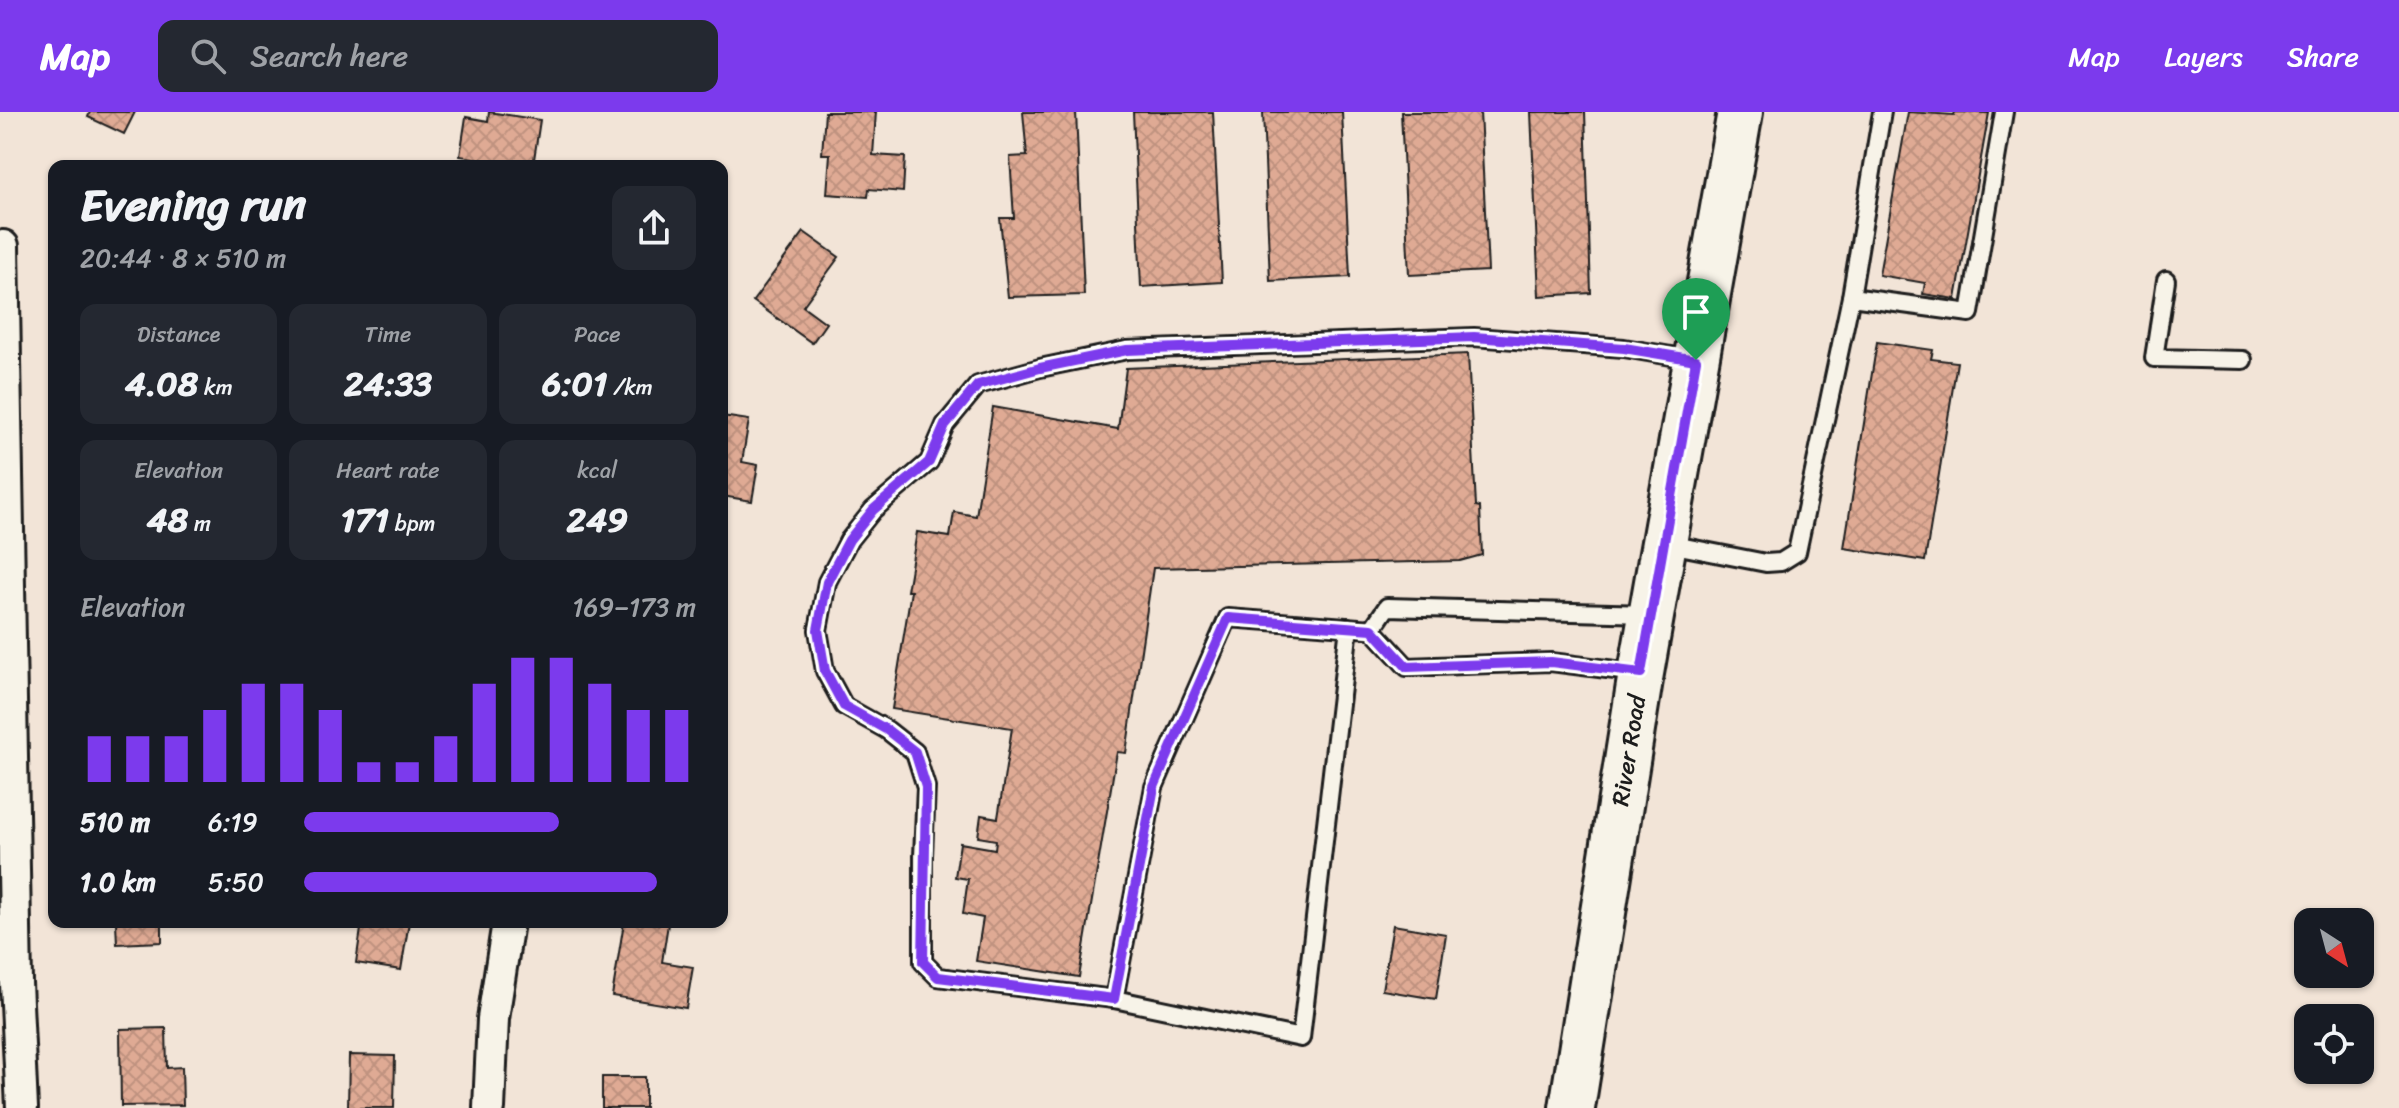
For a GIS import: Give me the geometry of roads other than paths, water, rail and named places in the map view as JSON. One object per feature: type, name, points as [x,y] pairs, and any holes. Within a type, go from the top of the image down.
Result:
[{"type":"main road","name":"River Road","points":[[1572,1108],[1641,673],[1740,112]]},
{"type":"street","points":[[3,246],[8,984],[22,1108]]},
{"type":"street","points":[[489,1108],[493,1019],[507,928]]},
{"type":"lane","points":[[1664,543],[1766,563],[1781,562],[1797,552],[1851,297],[1882,112]]},
{"type":"lane","points":[[1851,297],[1970,313],[2004,112]]},
{"type":"lane","points":[[2166,280],[2154,358],[2243,360]]},
{"type":"lane","points":[[1349,627],[1301,1038],[1114,999],[938,977],[923,962],[926,787],[915,752],[887,730],[844,706],[825,671],[818,630],[827,582],[849,540],[873,510],[929,462],[945,425],[978,385],[1127,350],[1474,337],[1624,348],[1696,360]]},
{"type":"lane","points":[[1372,629],[1387,607],[1651,614]]},
{"type":"lane","points":[[1114,999],[1154,787],[1228,618],[1372,629],[1407,667],[1551,662],[1641,673]]}]
